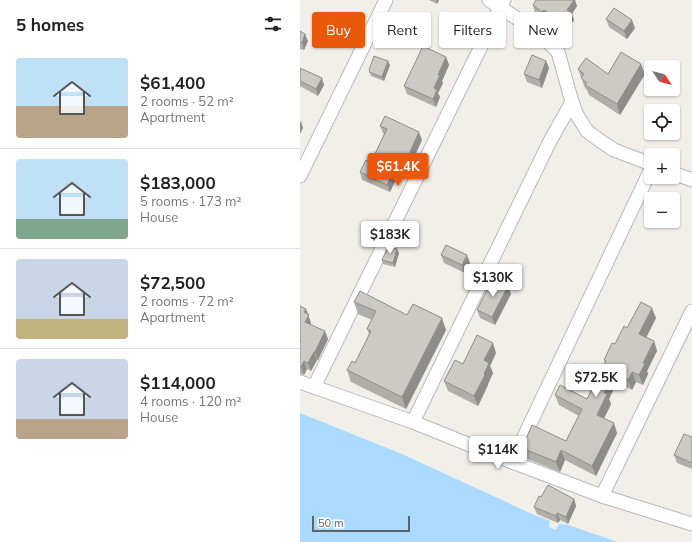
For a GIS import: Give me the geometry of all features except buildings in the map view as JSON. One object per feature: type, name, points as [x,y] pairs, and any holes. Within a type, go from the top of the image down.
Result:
[{"type":"street","points":[[300,176],[386,0]]},
{"type":"street","points":[[314,387],[498,2],[539,33],[558,52],[572,102],[577,115],[587,131],[614,150],[644,161]]},
{"type":"street","points":[[413,422],[550,141],[572,102]]},
{"type":"street","points":[[680,176],[692,180]]},
{"type":"street","points":[[512,462],[644,184]]},
{"type":"street","points":[[602,496],[692,311]]},
{"type":"street","points":[[300,382],[413,422],[602,496],[692,524]]},
{"type":"water","points":[[300,413],[402,454],[550,521],[549,527],[556,530],[559,524],[568,525],[618,542],[300,542]]}]
